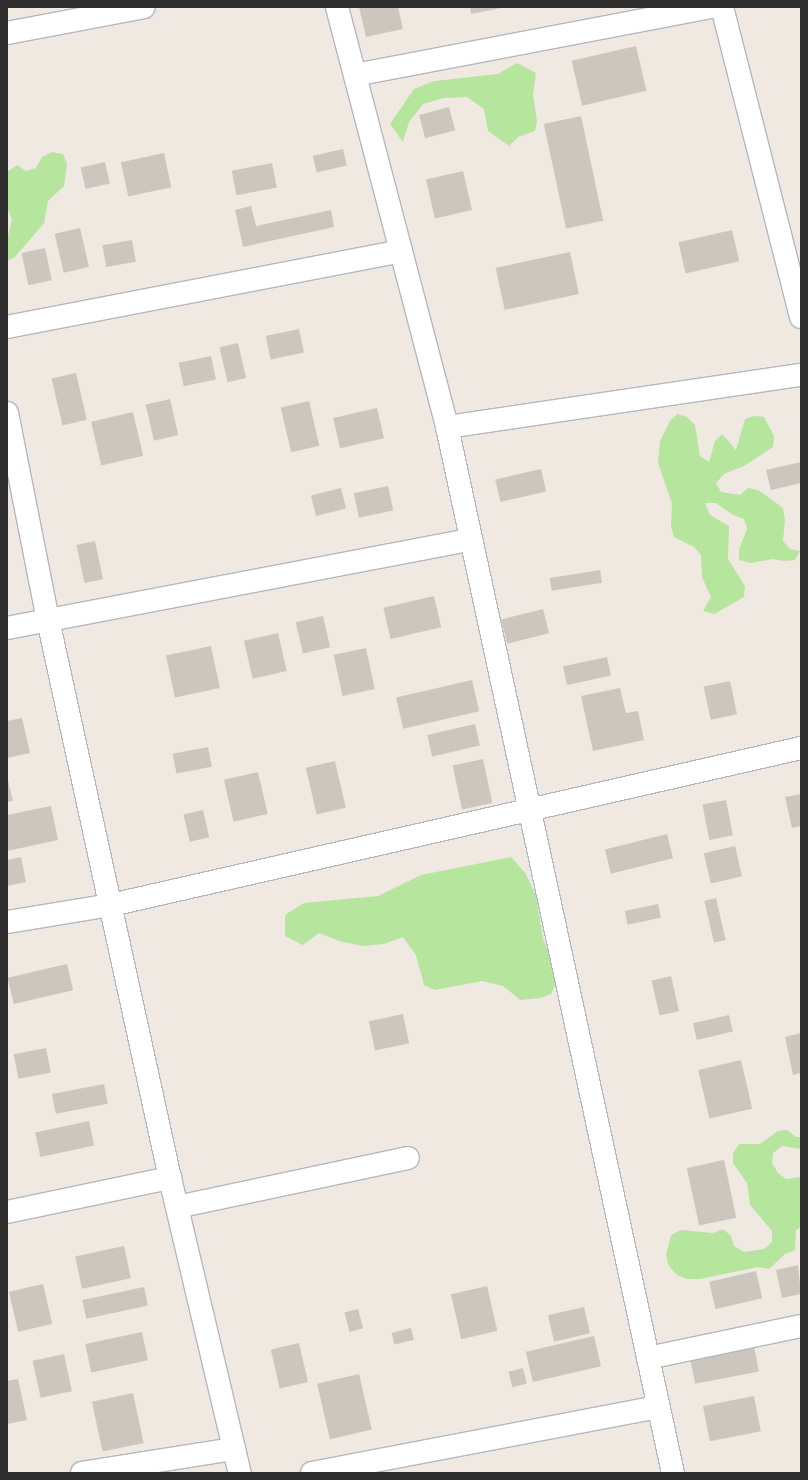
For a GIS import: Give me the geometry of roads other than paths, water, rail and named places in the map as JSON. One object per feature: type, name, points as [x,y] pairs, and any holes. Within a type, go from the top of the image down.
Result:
[{"type":"street","points":[[7,32],[144,7]]},
{"type":"street","points":[[337,7],[447,427],[470,540],[648,1358],[657,1407],[673,1473]]},
{"type":"street","points":[[355,75],[710,7]]},
{"type":"street","points":[[722,7],[801,317]]},
{"type":"street","points":[[7,327],[401,251]]},
{"type":"street","points":[[447,427],[801,375]]},
{"type":"street","points":[[7,413],[48,620],[170,1178],[240,1473]]},
{"type":"street","points":[[7,628],[470,540]]},
{"type":"street","points":[[7,922],[111,905],[528,808],[801,748]]},
{"type":"street","points":[[177,1207],[408,1158]]},
{"type":"street","points":[[7,1212],[170,1178]]},
{"type":"street","points":[[648,1358],[801,1326]]},
{"type":"street","points":[[312,1473],[657,1407]]},
{"type":"street","points":[[82,1473],[234,1449]]}]
